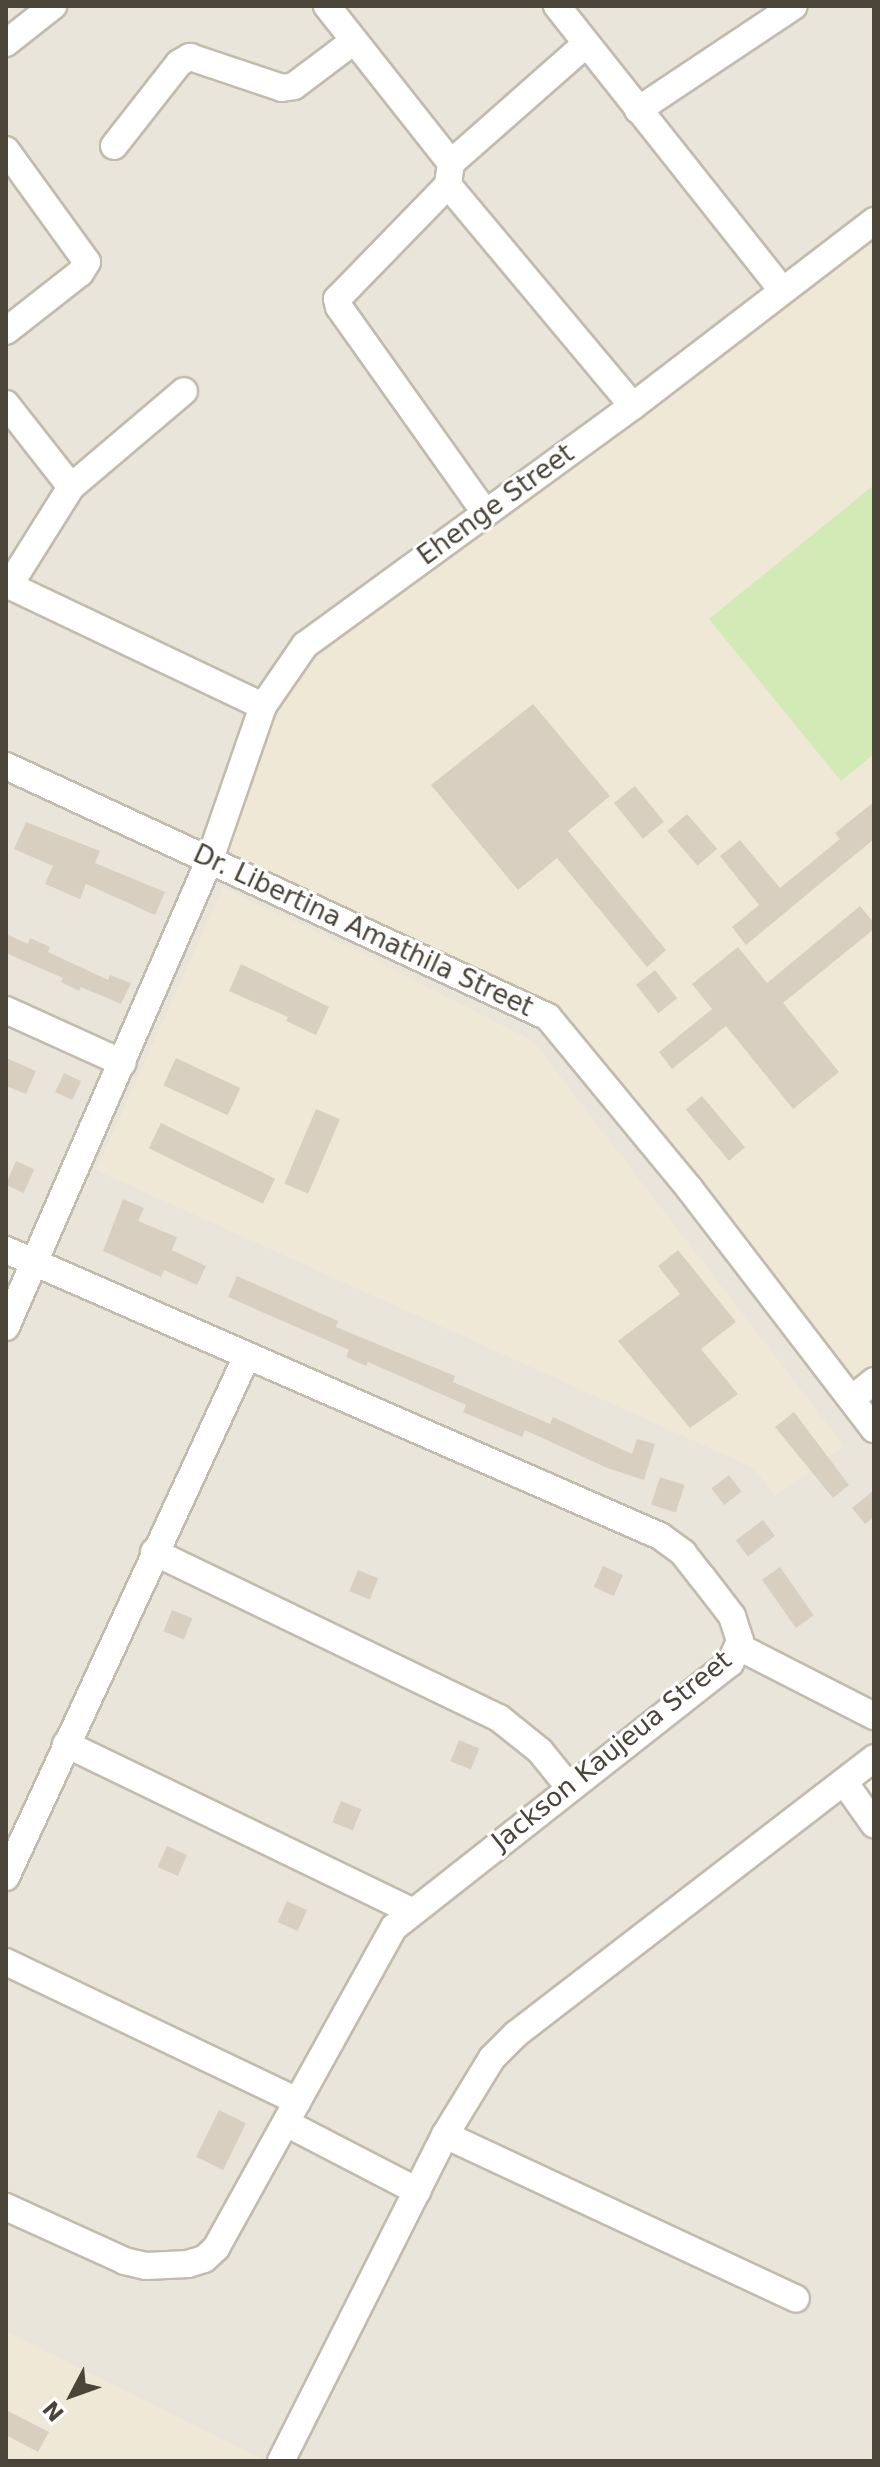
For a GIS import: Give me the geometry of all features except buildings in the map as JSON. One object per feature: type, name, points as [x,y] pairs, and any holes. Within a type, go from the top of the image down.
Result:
[{"type":"street","points":[[6,43],[53,6]]},
{"type":"street","points":[[327,6],[450,174],[633,406]]},
{"type":"street","points":[[557,6],[782,290]]},
{"type":"street","points":[[638,110],[794,6]]},
{"type":"street","points":[[114,146],[179,63],[190,57],[203,58],[282,88],[294,86],[354,41]]},
{"type":"street","points":[[484,511],[339,307],[337,299],[450,174],[585,45]]},
{"type":"street","points":[[6,150],[87,262],[80,273],[6,331]]},
{"type":"street","name":"Ehenge Street","points":[[6,1327],[210,859],[263,706],[305,645],[484,511],[633,406],[874,221]]},
{"type":"street","points":[[184,391],[71,487],[7,585],[263,706]]},
{"type":"street","points":[[6,404],[71,487]]},
{"type":"street","name":"Dr. Libertina Amathila Street","points":[[6,766],[548,1017],[689,1188],[874,1429]]},
{"type":"street","points":[[6,1010],[123,1063]]},
{"type":"street","name":"Jackson Kaujeua Street","points":[[6,1250],[246,1358],[660,1536],[683,1553],[732,1616],[738,1628],[739,1647],[730,1663],[394,1927],[216,2248],[204,2259],[188,2264],[146,2266],[125,2261],[6,2207]]},
{"type":"street","points":[[6,1877],[246,1358]]},
{"type":"street","points":[[853,1398],[874,1381]]},
{"type":"street","points":[[154,1552],[499,1718],[540,1751],[570,1788]]},
{"type":"street","points":[[739,1647],[874,1716]]},
{"type":"street","points":[[66,1744],[411,1911]]},
{"type":"street","points":[[281,2461],[474,2082],[516,2034],[874,1758]]},
{"type":"street","points":[[844,1782],[874,1824]]},
{"type":"street","points":[[6,1962],[292,2112],[417,2191]]},
{"type":"street","points":[[445,2135],[796,2299]]},
{"type":"shaded area","points":[[6,6],[874,6],[874,221],[548,1017],[874,1429],[874,1758],[844,1782],[874,1824],[874,2461],[6,2461]]},
{"type":"shaded area","points":[[874,221],[874,1381],[853,1398],[548,1017],[210,859],[263,706],[305,645]]},
{"type":"shaded area","points":[[223,888],[359,952],[533,1041],[844,1446],[775,1496],[754,1468],[96,1170]]},
{"type":"shaded area","points":[[6,2332],[267,2461],[6,2461]]},
{"type":"green space","points":[[874,485],[874,754],[841,781],[709,619]]}]
